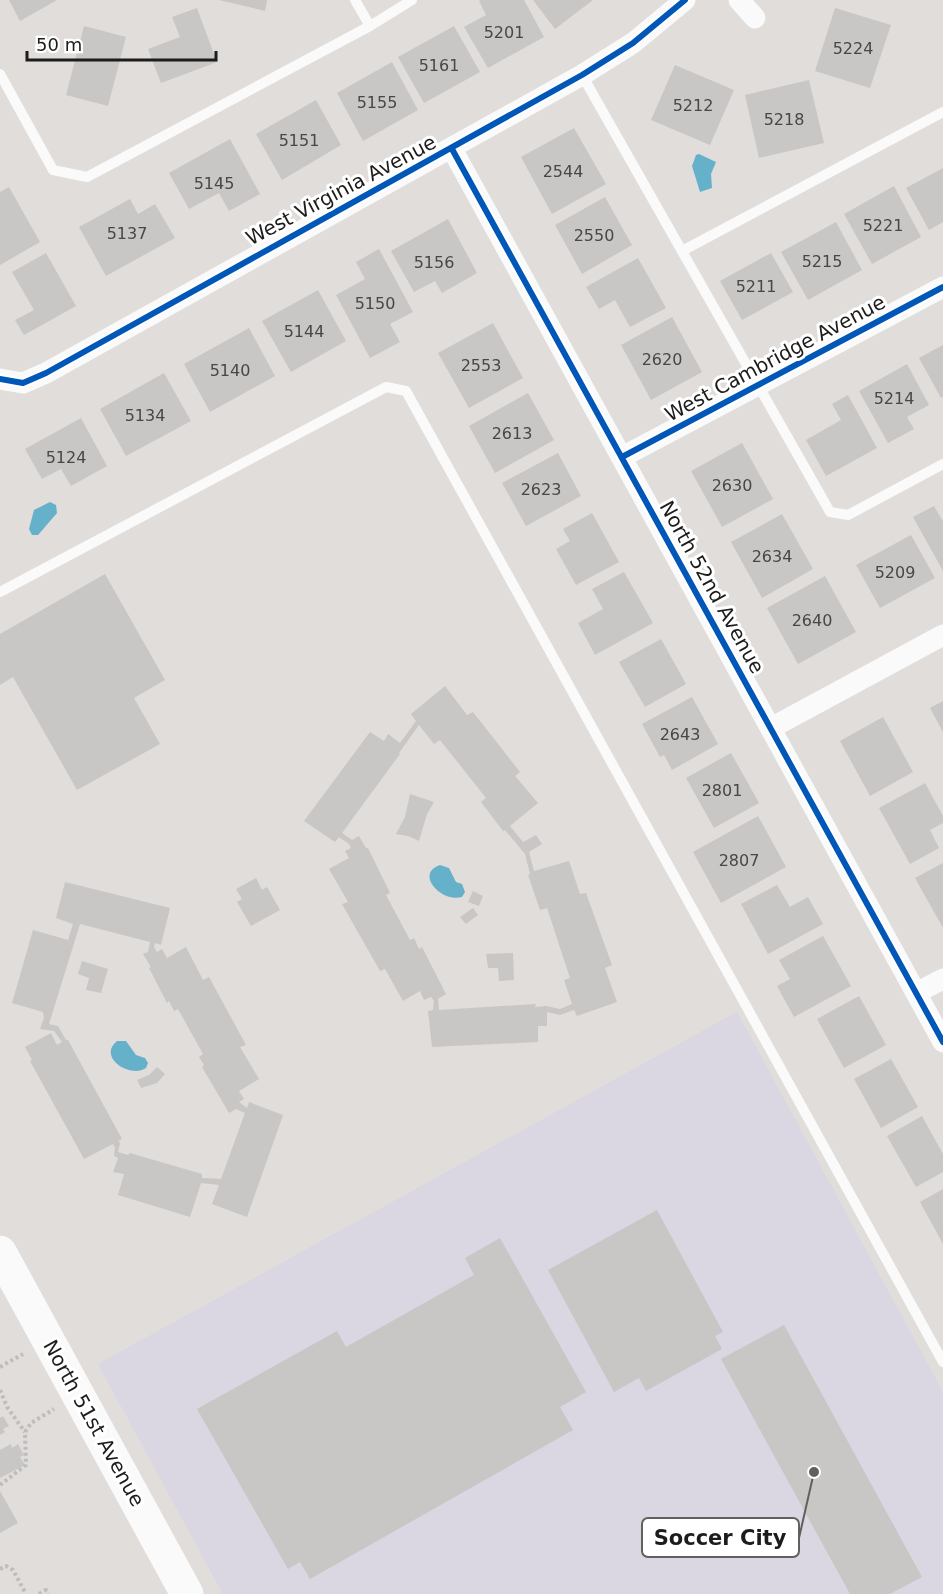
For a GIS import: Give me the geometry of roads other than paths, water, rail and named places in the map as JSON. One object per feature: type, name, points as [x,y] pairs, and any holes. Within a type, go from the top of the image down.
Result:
[{"type":"main road","name":"North 51st Avenue","points":[[0,1252],[187,1594]]},
{"type":"street","name":"West Virginia Avenue","points":[[0,380],[23,383],[46,372],[284,238],[452,149],[582,75],[633,43],[685,0]]},
{"type":"street","points":[[739,0],[755,18]]},
{"type":"street","name":"North 52nd Avenue","points":[[452,149],[943,1042]]},
{"type":"street","name":"West Cambridge Avenue","points":[[622,457],[943,287]]},
{"type":"street","points":[[771,728],[943,635]]},
{"type":"street","points":[[916,993],[943,980]]},
{"type":"lane","points":[[355,0],[370,26]]},
{"type":"lane","points":[[0,74],[53,170],[87,177],[370,26],[412,0]]},
{"type":"lane","points":[[582,75],[830,512],[848,515],[943,464]]},
{"type":"lane","points":[[682,251],[943,112]]},
{"type":"lane","points":[[0,592],[386,387],[406,391],[943,1362]]},
{"type":"water","points":[[699,154],[716,162],[711,174],[712,188],[700,192],[692,166],[696,155]]},
{"type":"water","points":[[50,502],[56,505],[57,513],[38,535],[32,535],[29,529],[34,510]]},
{"type":"water","points":[[440,865],[449,868],[456,882],[462,884],[465,892],[462,897],[446,896],[434,887],[430,881],[430,875],[433,869]]},
{"type":"water","points":[[117,1041],[126,1041],[136,1055],[145,1058],[148,1063],[146,1068],[132,1071],[118,1065],[111,1054],[112,1047]]},
{"type":"place","name":"Soccer City","points":[[814,1472]]}]
